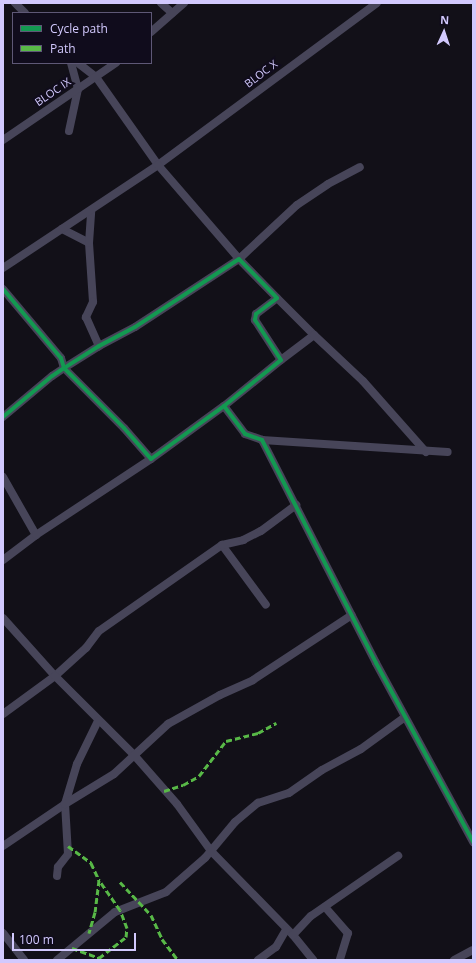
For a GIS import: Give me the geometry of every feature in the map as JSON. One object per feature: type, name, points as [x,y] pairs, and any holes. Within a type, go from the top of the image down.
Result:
[{"type":"street","points":[[15,3],[24,12]]},
{"type":"street","points":[[161,3],[172,13]]},
{"type":"street","points":[[152,31],[184,3]]},
{"type":"street","name":"BLOC X","points":[[3,268],[91,211],[158,165],[377,3]]},
{"type":"street","points":[[69,132],[78,89],[71,64]]},
{"type":"street","points":[[79,64],[96,77],[158,165],[239,259],[314,335],[363,381],[426,452]]},
{"type":"street","name":"BLOC IX","points":[[3,140],[115,64]]},
{"type":"street","points":[[3,417],[18,402],[64,368],[99,346],[136,327],[239,259],[297,205],[328,184],[360,167]]},
{"type":"street","points":[[91,211],[89,243],[93,302],[86,317],[99,346]]},
{"type":"street","points":[[62,229],[89,243]]},
{"type":"street","points":[[3,289],[42,338],[61,358],[64,368],[124,428],[151,459]]},
{"type":"street","points":[[277,298],[256,314],[255,320],[281,360]]},
{"type":"street","points":[[3,560],[36,535],[151,459],[224,406],[314,335]]},
{"type":"street","points":[[224,406],[245,434],[262,440],[426,452],[448,452]]},
{"type":"street","points":[[262,440],[405,717],[473,842]]},
{"type":"street","points":[[3,476],[36,535]]},
{"type":"street","points":[[3,714],[56,676],[86,648],[99,631],[222,545],[243,540],[261,531],[296,505]]},
{"type":"street","points":[[222,545],[266,605]]},
{"type":"street","points":[[3,846],[66,804],[93,789],[168,724],[220,695],[253,680],[352,615]]},
{"type":"street","points":[[3,618],[98,721],[134,755],[177,804],[211,851],[286,930],[293,935],[313,960]]},
{"type":"street","points":[[57,960],[115,912],[166,892],[211,851],[235,822],[258,803],[289,793],[322,770],[361,749],[405,717]]},
{"type":"street","points":[[56,876],[58,867],[68,854],[66,804],[77,764],[98,721]]},
{"type":"street","points":[[293,935],[310,916],[398,856]]},
{"type":"street","points":[[325,907],[348,933],[340,960]]},
{"type":"street","points":[[258,960],[276,947],[286,930]]},
{"type":"street","points":[[3,933],[24,960]]},
{"type":"street","points":[[454,960],[473,950]]},
{"type":"marked path","points":[[164,791],[183,785],[199,776],[226,741],[258,733],[276,723]]},
{"type":"marked path","points":[[68,846],[91,863],[99,880],[95,912],[89,933]]},
{"type":"marked path","points":[[72,948],[99,958],[126,937],[127,928],[120,910],[99,880]]},
{"type":"marked path","points":[[120,882],[151,915],[162,939],[178,960]]},
{"type":"cycle path","points":[[3,289],[61,358],[64,368],[124,428],[151,459],[224,406],[281,360],[255,320],[256,314],[277,298],[239,259],[135,327],[99,346],[64,368],[52,376],[3,417]]},
{"type":"cycle path","points":[[224,406],[245,434],[262,440],[376,663],[473,842]]}]
